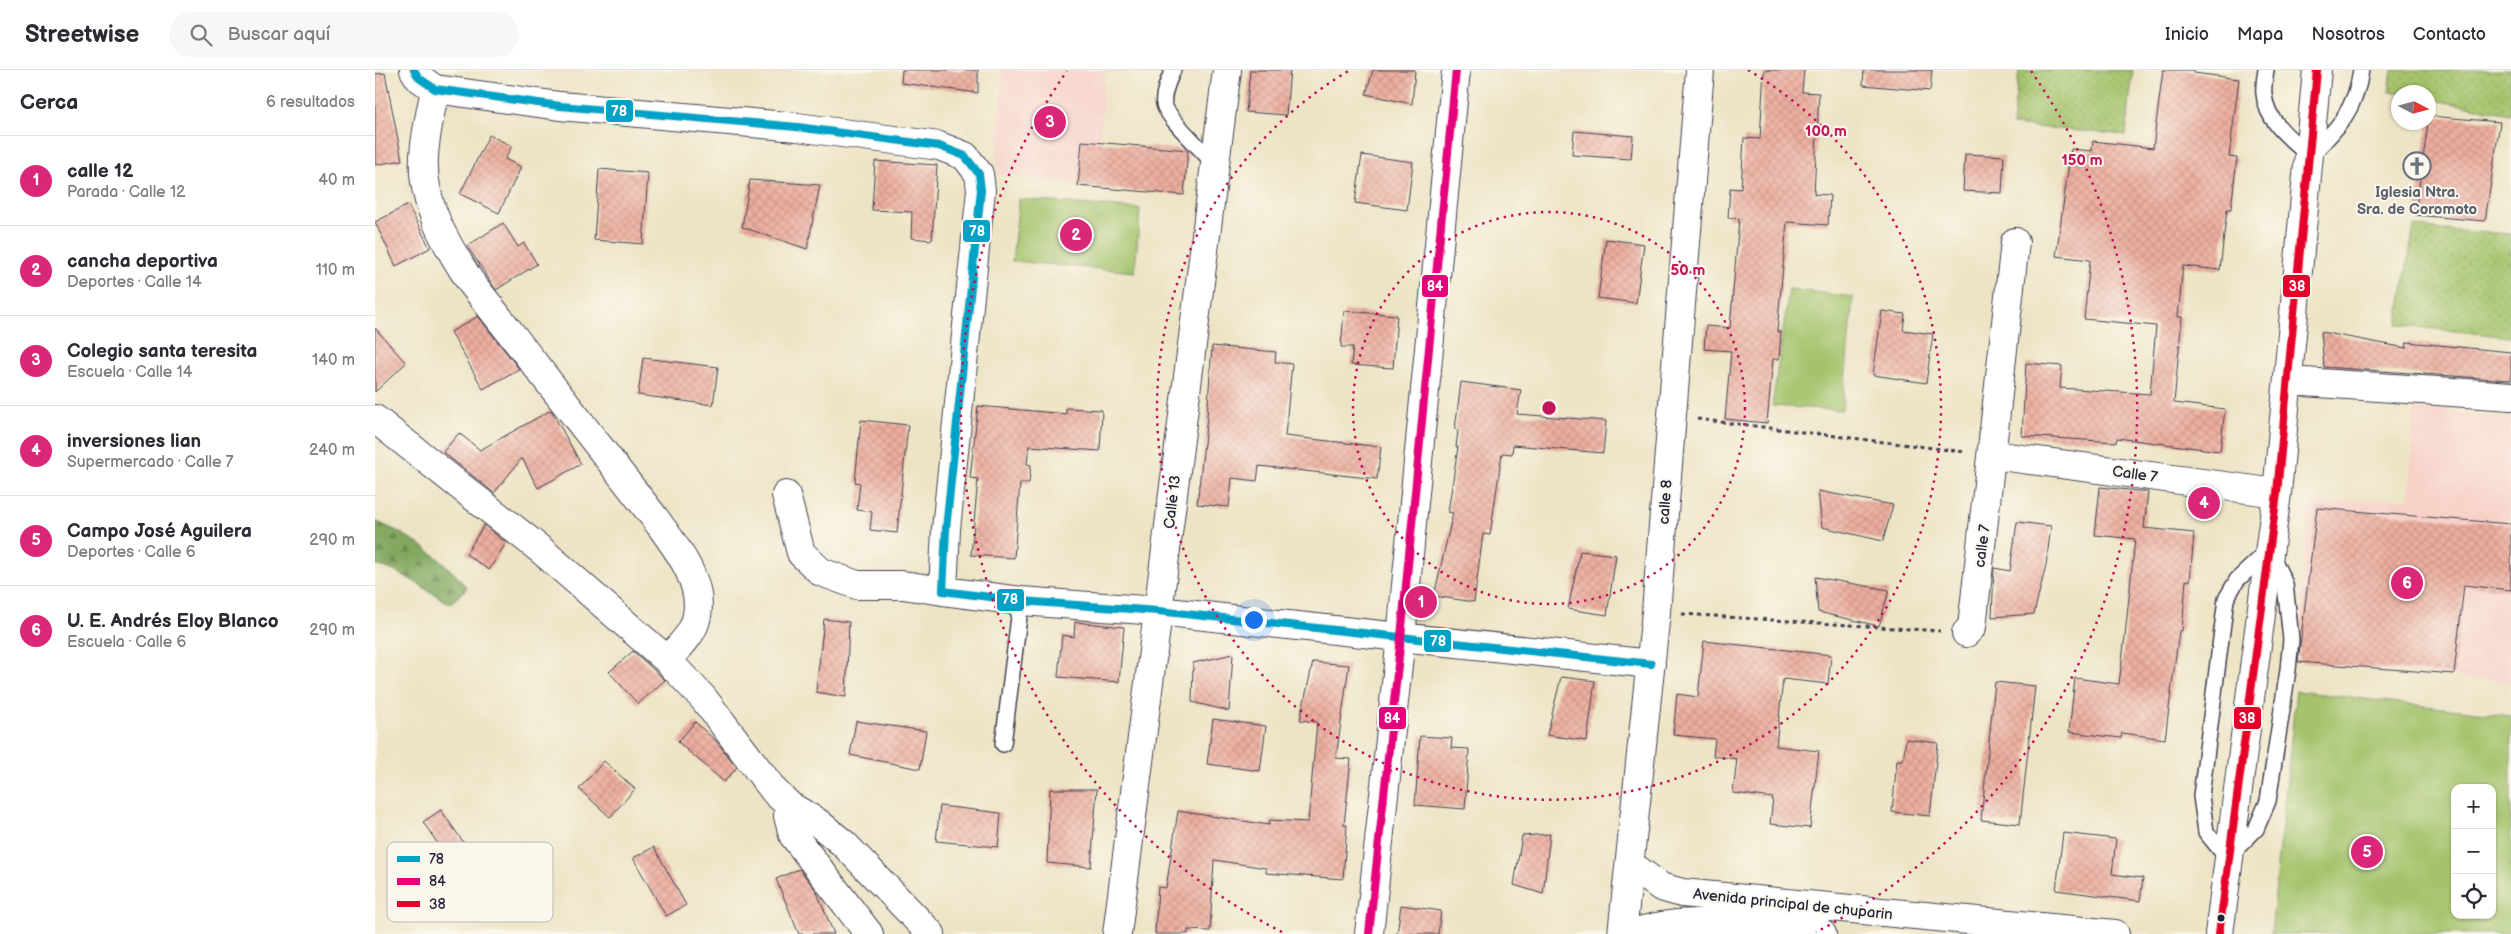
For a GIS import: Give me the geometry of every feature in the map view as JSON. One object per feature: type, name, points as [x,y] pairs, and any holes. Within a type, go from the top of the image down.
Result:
[{"type":"street","points":[[414,70],[419,78],[435,88],[560,106],[797,128],[939,146],[965,156],[979,174],[981,190],[946,529],[943,591]]},
{"type":"street","name":"Calle 13","points":[[1117,934],[1227,70]]},
{"type":"street","points":[[1369,934],[1401,637],[1456,70]]},
{"type":"street","name":"calle 8","points":[[1622,934],[1656,612],[1700,70]]},
{"type":"street","points":[[2219,934],[2227,858],[2277,493],[2317,70]]},
{"type":"street","points":[[435,88],[424,157],[424,179],[437,222],[452,253],[470,281],[654,517],[673,543],[696,585],[698,598],[695,622],[685,640],[667,660]]},
{"type":"street","name":"calle 7","points":[[1966,633],[1972,627],[1993,455],[2015,242]]},
{"type":"street","points":[[2289,381],[2511,396]]},
{"type":"street","points":[[375,419],[548,556],[667,660],[704,699],[775,792],[790,806],[817,822],[844,844],[931,934]]},
{"type":"street","name":"Calle 7","points":[[1993,455],[2277,493]]},
{"type":"street","points":[[786,495],[801,553],[821,572],[857,585],[903,585],[1021,601],[1158,611],[1651,664]]},
{"type":"street","points":[[790,806],[789,816],[793,835],[869,934]]},
{"type":"street","name":"Avenida principal de chuparin","points":[[1630,864],[1661,888],[1682,893],[2115,934]]},
{"type":"street","name":"Avenida principal de chuparin","points":[[1633,934],[1667,923],[1693,922],[1822,934]]},
{"type":"lane","points":[[1173,70],[1167,82],[1164,104],[1176,124],[1198,144],[1214,164]]},
{"type":"lane","points":[[2266,70],[2264,94],[2272,119],[2286,136],[2309,156],[2335,130],[2350,109],[2359,91],[2361,70]]},
{"type":"lane","points":[[2227,858],[2206,832],[2201,796],[2226,599],[2237,580],[2269,550]]},
{"type":"lane","points":[[1003,744],[1021,601]]},
{"type":"path","points":[[1672,416],[1993,455]]},
{"type":"path","points":[[1656,612],[1966,633]]},
{"type":"shaded area","points":[[1003,70],[1105,70],[1096,185],[996,174]]},
{"type":"shaded area","points":[[2414,408],[2511,419],[2511,682],[2297,662],[2309,504],[2409,498]]},
{"type":"green space","points":[[2019,70],[2133,70],[2126,135],[2012,125]]},
{"type":"green space","points":[[2392,70],[2511,70],[2511,114],[2436,100],[2436,85],[2391,85],[2391,92],[2389,92]]},
{"type":"green space","points":[[1019,199],[1140,209],[1135,272],[1012,261]]},
{"type":"green space","points":[[2414,226],[2442,230],[2511,234],[2511,337],[2397,325]]},
{"type":"green space","points":[[1789,289],[1853,297],[1842,410],[1772,406]]},
{"type":"green space","points":[[375,521],[401,533],[426,548],[467,588],[450,604],[405,576],[375,565]]},
{"type":"green space","points":[[2296,691],[2511,716],[2511,934],[2271,934]]},
{"type":"building","points":[[902,70],[978,70],[978,93],[901,83]]},
{"type":"building","points":[[1250,70],[1290,70],[1286,115],[1246,112]]},
{"type":"building","points":[[1373,70],[1415,70],[1412,104],[1366,94]]},
{"type":"building","points":[[1764,70],[1804,70],[1802,92],[1819,93],[1814,194],[1830,195],[1828,225],[1787,222],[1777,332],[1781,332],[1779,359],[1773,359],[1767,423],[1725,419],[1731,351],[1704,349],[1706,326],[1730,328],[1739,219],[1728,218],[1730,188],[1741,189],[1744,138],[1760,139]]},
{"type":"building","points":[[1864,70],[1932,70],[1930,91],[1863,85]]},
{"type":"building","points":[[2163,70],[2194,70],[2194,73],[2239,79],[2229,157],[2237,158],[2231,209],[2227,209],[2220,270],[2183,266],[2178,317],[2182,317],[2174,403],[2225,409],[2220,451],[2117,438],[2116,442],[2022,436],[2026,363],[2062,366],[2060,388],[2150,394],[2156,326],[2084,319],[2090,260],[2056,256],[2071,149],[2092,151],[2093,141],[2153,148]]},
{"type":"building","points":[[385,73],[402,160],[375,165],[375,74]]},
{"type":"building","points":[[2436,117],[2500,122],[2485,221],[2415,215],[2427,130],[2436,130]]},
{"type":"building","points":[[1574,131],[1633,136],[1631,159],[1572,155]]},
{"type":"building","points":[[489,135],[512,146],[505,159],[521,167],[499,213],[460,194]]},
{"type":"building","points":[[1082,141],[1188,150],[1184,195],[1078,186]]},
{"type":"building","points":[[1965,154],[2004,156],[2002,193],[1963,191]]},
{"type":"building","points":[[1362,155],[1413,162],[1407,210],[1355,203]]},
{"type":"building","points":[[875,161],[937,165],[932,240],[911,238],[912,212],[872,210]]},
{"type":"building","points":[[599,169],[648,173],[643,244],[594,240]]},
{"type":"building","points":[[750,180],[820,185],[807,249],[742,227]]},
{"type":"building","points":[[408,205],[430,248],[396,266],[375,222]]},
{"type":"building","points":[[503,223],[518,247],[524,243],[537,264],[496,290],[467,246]]},
{"type":"building","points":[[1606,239],[1644,244],[1636,303],[1598,298]]},
{"type":"building","points":[[1344,311],[1397,315],[1393,368],[1351,365],[1353,347],[1341,347]]},
{"type":"building","points":[[1882,311],[1905,314],[1903,330],[1933,334],[1926,383],[1873,375]]},
{"type":"building","points":[[478,316],[519,369],[483,389],[451,332]]},
{"type":"building","points":[[375,328],[406,363],[375,392]]},
{"type":"building","points":[[2321,332],[2406,348],[2407,342],[2511,352],[2511,380],[2324,367]]},
{"type":"building","points":[[1212,346],[1276,352],[1275,362],[1292,364],[1285,436],[1381,447],[1377,479],[1259,466],[1257,481],[1232,478],[1229,507],[1197,504],[1207,417]]},
{"type":"building","points":[[643,358],[718,367],[713,405],[638,395]]},
{"type":"building","points":[[1461,382],[1521,390],[1517,414],[1606,421],[1603,453],[1513,445],[1512,454],[1502,453],[1490,535],[1483,534],[1474,602],[1434,596],[1453,513],[1448,512],[1458,447],[1456,447],[1458,430],[1455,429]]},
{"type":"building","points":[[978,406],[1066,414],[1066,408],[1102,410],[1100,451],[1029,446],[1027,464],[1031,465],[1029,483],[1020,483],[1014,558],[971,555],[978,479],[970,478]]},
{"type":"building","points":[[551,410],[581,464],[538,488],[522,458],[494,493],[443,452],[459,433],[480,450]]},
{"type":"building","points":[[861,420],[908,425],[897,533],[870,530],[872,512],[857,510],[860,483],[855,482]]},
{"type":"building","points":[[2100,487],[2148,492],[2144,528],[2194,533],[2190,581],[2186,580],[2182,631],[2179,631],[2165,739],[2122,733],[2121,738],[2069,732],[2075,678],[2119,684],[2135,539],[2095,535]]},
{"type":"building","points":[[1818,491],[1893,505],[1883,541],[1822,527]]},
{"type":"building","points":[[2317,508],[2511,524],[2511,590],[2464,585],[2454,674],[2298,662]]},
{"type":"building","points":[[2017,522],[2051,526],[2046,565],[2034,614],[1992,617],[1994,568],[2010,571]]},
{"type":"building","points":[[484,525],[506,543],[489,570],[466,554]]},
{"type":"building","points":[[1580,551],[1616,555],[1607,615],[1568,609]]},
{"type":"building","points":[[1815,577],[1889,590],[1879,626],[1818,612]]},
{"type":"building","points":[[824,619],[849,622],[846,697],[816,692]]},
{"type":"building","points":[[1075,622],[1124,627],[1119,682],[1058,677],[1062,635],[1074,637]]},
{"type":"building","points":[[1704,641],[1831,655],[1828,684],[1783,679],[1776,746],[1819,751],[1810,828],[1770,824],[1773,798],[1733,793],[1737,759],[1713,756],[1715,739],[1673,735],[1677,694],[1698,697]]},
{"type":"building","points":[[633,651],[665,680],[638,704],[609,672]]},
{"type":"building","points":[[1233,654],[1229,711],[1192,702],[1193,663]]},
{"type":"building","points":[[1313,662],[1349,665],[1336,758],[1351,759],[1344,825],[1347,825],[1343,879],[1266,873],[1266,868],[1214,860],[1210,931],[1188,930],[1188,934],[1155,934],[1158,887],[1166,888],[1178,811],[1269,825],[1270,820],[1308,822],[1317,722],[1300,720]]},
{"type":"building","points":[[1561,677],[1595,681],[1587,741],[1547,735]]},
{"type":"building","points":[[1995,682],[2035,686],[2020,824],[1981,820]]},
{"type":"building","points":[[1213,719],[1266,726],[1260,771],[1207,764]]},
{"type":"building","points":[[856,721],[926,731],[920,769],[850,755]]},
{"type":"building","points":[[695,722],[716,741],[737,767],[724,782],[678,742]]},
{"type":"building","points":[[1420,736],[1452,738],[1451,748],[1469,749],[1465,809],[1415,805]]},
{"type":"building","points":[[1906,739],[1938,743],[1930,816],[1892,812],[1897,760],[1903,760]]},
{"type":"building","points":[[604,761],[635,789],[610,817],[579,789]]},
{"type":"building","points":[[1050,789],[1097,789],[1091,867],[1047,863]]},
{"type":"building","points":[[940,806],[1001,813],[998,847],[936,841]]},
{"type":"building","points":[[441,810],[463,842],[437,842],[423,822]]},
{"type":"building","points":[[2063,833],[2116,839],[2112,874],[2143,878],[2140,901],[2056,890]]},
{"type":"building","points":[[1550,834],[1543,894],[1514,885],[1522,836]]},
{"type":"building","points":[[654,847],[686,905],[666,916],[633,858]]},
{"type":"building","points":[[799,869],[816,890],[834,934],[799,934],[776,879]]},
{"type":"building","points":[[1401,905],[1441,911],[1438,934],[1397,934]]},
{"type":"transit line","name":"78","points":[[414,70],[419,78],[435,89],[560,106],[797,127],[939,146],[965,156],[979,174],[981,190],[946,529],[943,591],[1021,601],[1158,611],[1651,664]]},
{"type":"transit line","name":"84","points":[[1369,934],[1401,637],[1456,70]]},
{"type":"transit line","name":"38","points":[[2219,934],[2277,493],[2317,70]]},
{"type":"place","name":"Colegio santa teresita","points":[[1050,122]]},
{"type":"place","name":"Iglesia Ntra. Sra. de Coromoto","points":[[2417,166]]},
{"type":"place","name":"cancha deportiva","points":[[1076,235]]},
{"type":"place","name":"inversiones lian","points":[[2204,503]]},
{"type":"place","name":"U. E. Andrés Eloy Blanco","points":[[2407,583]]},
{"type":"place","name":"calle 12","points":[[1421,602]]},
{"type":"place","name":"Campo José Aguilera","points":[[2367,852]]}]
